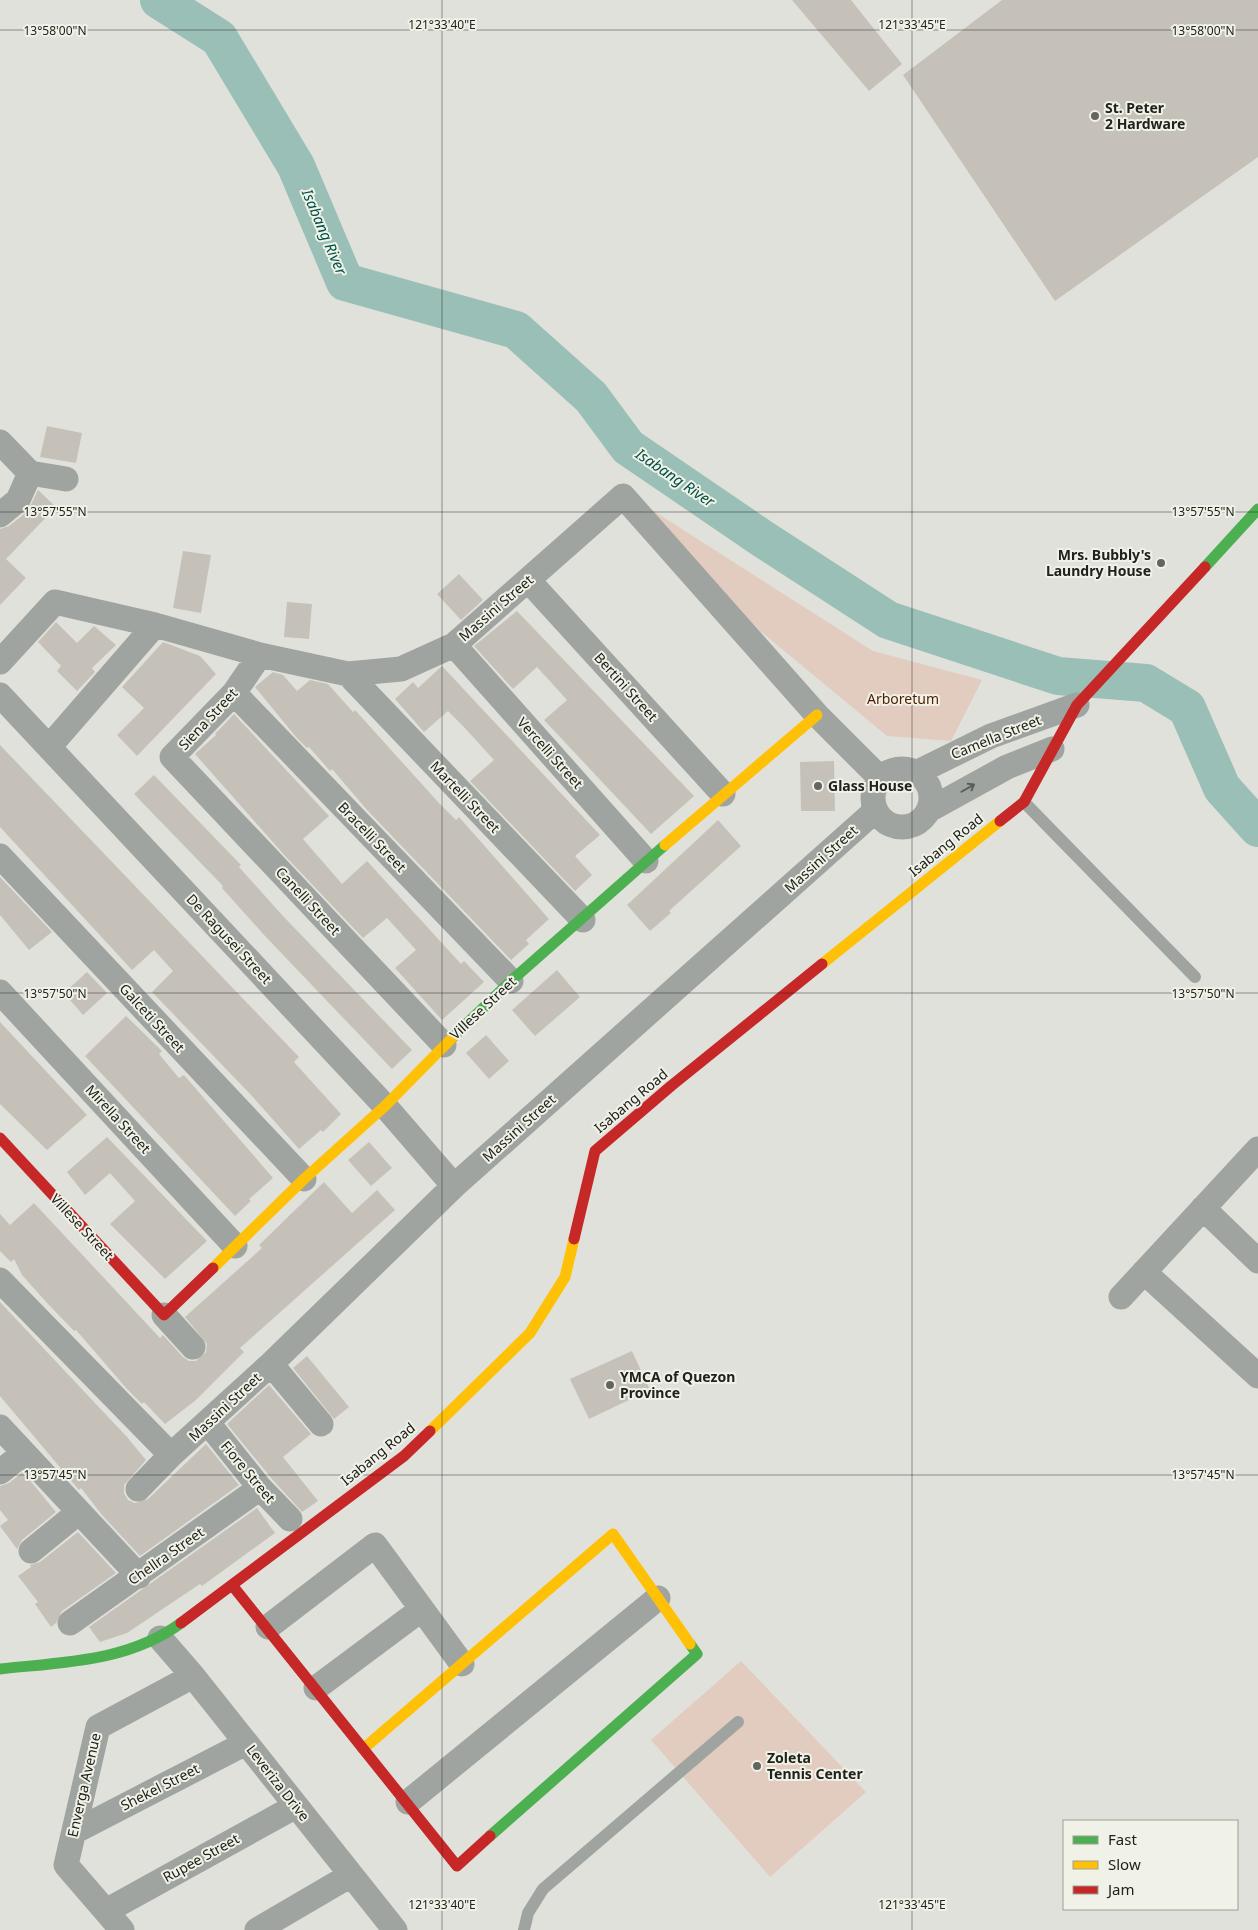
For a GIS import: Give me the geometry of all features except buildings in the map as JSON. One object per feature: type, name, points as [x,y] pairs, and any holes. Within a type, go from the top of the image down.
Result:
[{"type":"street","points":[[0,442],[30,472],[66,480]]},
{"type":"street","points":[[0,515],[18,500],[30,472]]},
{"type":"street","name":"Massini Street","points":[[0,662],[54,602],[156,626],[260,655],[348,674],[401,669],[454,645],[623,496],[816,715],[880,778]]},
{"type":"street","name":"Isabang Road","points":[[0,1670],[100,1658],[160,1638],[404,1456],[530,1333],[565,1277],[595,1151],[671,1086],[1024,802],[1052,749],[1081,702],[1258,509]]},
{"type":"street","name":"Bertini Street","points":[[528,580],[723,794]]},
{"type":"street","points":[[49,746],[156,626]]},
{"type":"street","name":"Vercelli Street","points":[[454,645],[646,861]]},
{"type":"street","name":"Siena Street","points":[[172,757],[234,694],[260,655]]},
{"type":"street","name":"Martelli Street","points":[[348,674],[582,920]]},
{"type":"street","name":"Bracelli Street","points":[[234,694],[511,981]]},
{"type":"street","name":"De Ragusei Street","points":[[0,695],[385,1106],[454,1186]]},
{"type":"street","name":"Camella Street","points":[[916,772],[991,736],[1081,702]]},
{"type":"street","name":"Villese Street","points":[[164,1315],[304,1179],[385,1106],[444,1045],[511,981],[582,920],[646,861],[816,715]]},
{"type":"street","points":[[929,810],[931,801],[930,791],[923,777],[916,772],[901,769],[893,770],[880,778],[872,794],[875,811],[887,824],[906,827],[916,824],[929,810],[1007,767],[1052,749]]},
{"type":"street","name":"Canelli Street","points":[[172,757],[444,1045]]},
{"type":"street","name":"Massini Street","points":[[138,1489],[171,1455],[271,1364],[454,1186],[875,811]]},
{"type":"street","name":"Galceti Street","points":[[0,856],[304,1179]]},
{"type":"street","name":"Mirella Street","points":[[0,992],[235,1246]]},
{"type":"street","name":"Villese Street","points":[[0,1138],[193,1348]]},
{"type":"street","points":[[1121,1296],[1258,1149]]},
{"type":"street","points":[[1203,1208],[1258,1261]]},
{"type":"street","points":[[1144,1272],[1258,1376]]},
{"type":"street","points":[[3,1288],[171,1455]]},
{"type":"street","points":[[271,1364],[321,1424]]},
{"type":"street","name":"Fiore Street","points":[[208,1423],[260,1488],[290,1519]]},
{"type":"street","points":[[0,1428],[139,1576]]},
{"type":"street","points":[[0,1472],[24,1453]]},
{"type":"street","name":"Chellra Street","points":[[70,1623],[139,1576],[260,1488]]},
{"type":"street","points":[[31,1551],[79,1512]]},
{"type":"street","points":[[232,1585],[268,1627],[363,1749],[408,1802],[456,1866],[697,1654],[613,1534],[363,1749]]},
{"type":"street","points":[[268,1627],[375,1545],[462,1664]]},
{"type":"street","points":[[408,1802],[658,1598]]},
{"type":"street","points":[[316,1688],[422,1609]]},
{"type":"street","name":"Leveriza Drive","points":[[160,1638],[193,1676],[395,1930]]},
{"type":"street","name":"Enverga Avenue","points":[[122,1930],[66,1865],[98,1727],[193,1676]]},
{"type":"street","name":"Shekel Street","points":[[74,1832],[246,1743]]},
{"type":"street","name":"Rupee Street","points":[[106,1911],[296,1806]]},
{"type":"street","points":[[257,1930],[351,1875]]},
{"type":"lane","points":[[1024,802],[1195,978]]},
{"type":"lane","points":[[524,1930],[528,1913],[543,1889],[738,1722]]},
{"type":"green space","name":"Arboretum","points":[[649,508],[873,651],[982,680],[951,741],[887,736],[759,630]]},
{"type":"green space","name":"Zoleta Tennis Center","points":[[741,1661],[866,1792],[770,1877],[651,1740]]},
{"type":"waterway","name":"Isabang River","points":[[159,0],[219,38],[296,166],[345,282],[516,330],[591,397],[628,447],[763,539],[888,620],[1058,676],[1146,683],[1187,708],[1222,788],[1258,828]]},
{"type":"traffic: fast","points":[[1205,567],[1258,509]]},
{"type":"traffic: fast","points":[[452,1038],[511,981],[665,845]]},
{"type":"traffic: fast","points":[[0,1669],[71,1662],[117,1653],[161,1636],[181,1623]]},
{"type":"traffic: fast","points":[[490,1836],[697,1654],[690,1644]]},
{"type":"traffic: slow","points":[[665,845],[817,715]]},
{"type":"traffic: slow","points":[[822,964],[1000,821]]},
{"type":"traffic: slow","points":[[213,1268],[304,1179],[385,1106],[452,1038]]},
{"type":"traffic: slow","points":[[430,1431],[530,1333],[565,1277],[574,1239]]},
{"type":"traffic: slow","points":[[363,1749],[613,1534],[690,1644]]},
{"type":"traffic: jam","points":[[1000,821],[1024,802],[1077,705],[1205,567]]},
{"type":"traffic: jam","points":[[574,1239],[595,1151],[671,1086],[822,964]]},
{"type":"traffic: jam","points":[[0,1138],[164,1315],[213,1268]]},
{"type":"traffic: jam","points":[[181,1623],[404,1456],[430,1431]]},
{"type":"traffic: jam","points":[[232,1585],[457,1866],[490,1836]]},
{"type":"place","name":"St. Peter 2 Hardware","points":[[1095,116]]},
{"type":"place","name":"Mrs. Bubbly's Laundry House","points":[[1161,563]]},
{"type":"place","name":"Glass House","points":[[818,786]]},
{"type":"place","name":"YMCA of Quezon Province","points":[[610,1385]]},
{"type":"place","name":"Zoleta Tennis Center","points":[[757,1766]]}]
